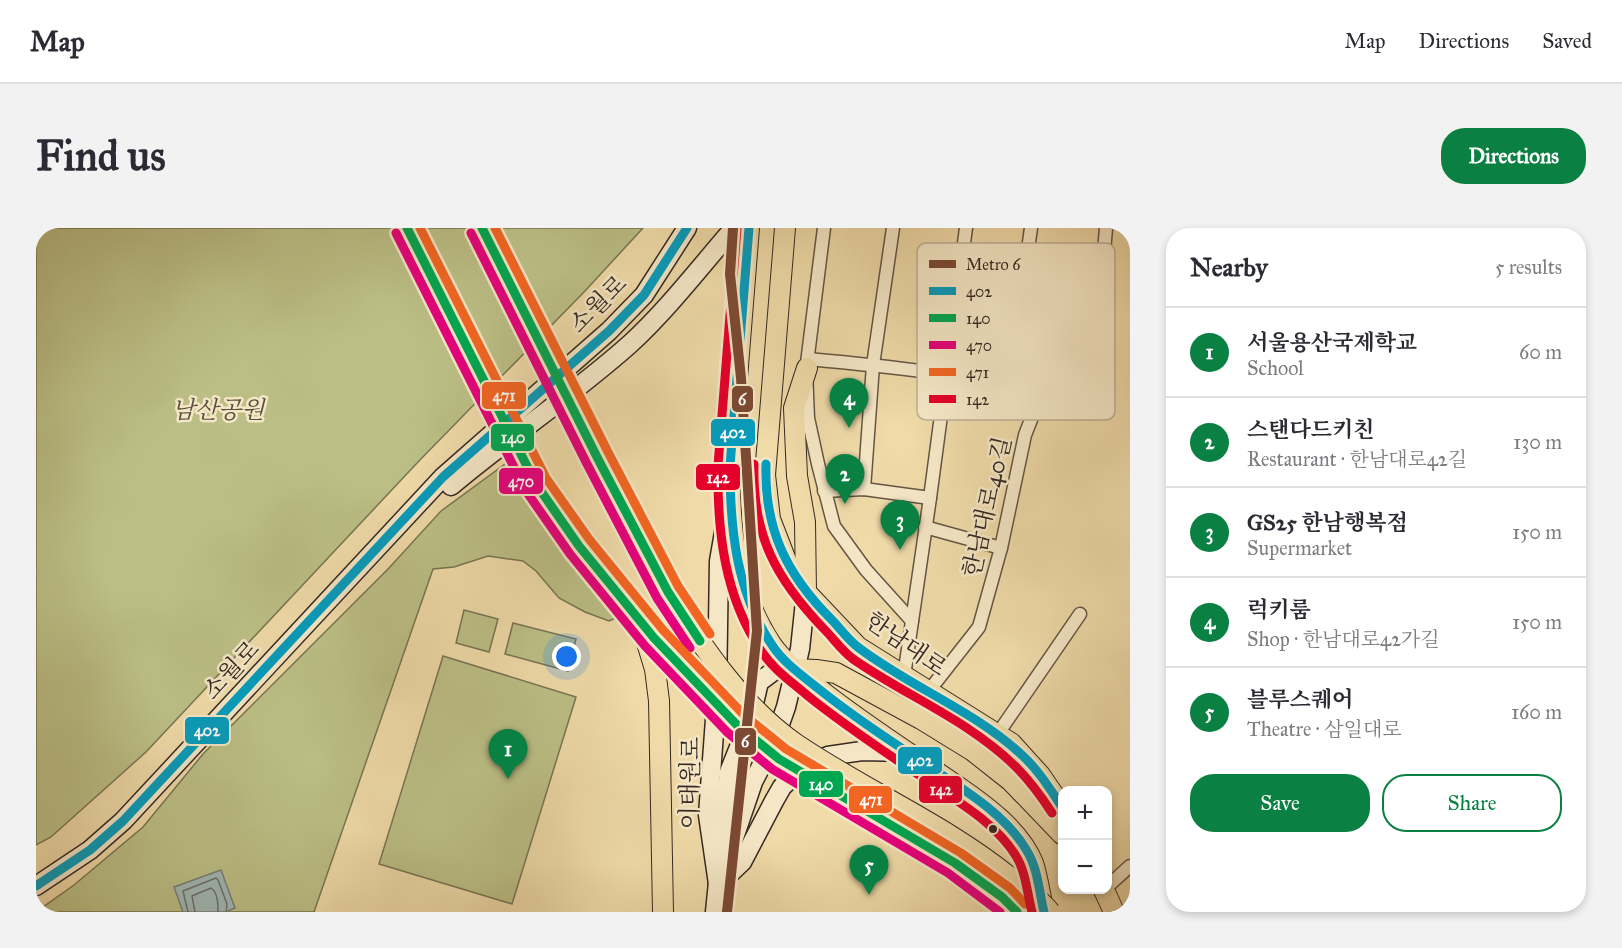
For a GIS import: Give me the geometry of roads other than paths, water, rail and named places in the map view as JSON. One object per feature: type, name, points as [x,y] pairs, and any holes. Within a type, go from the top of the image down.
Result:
[{"type":"main road","name":"소월로","points":[[36,886],[90,850],[123,821],[443,477],[609,331],[637,303],[687,228]]},
{"type":"main road","name":"소월로","points":[[374,551],[464,474],[546,413],[622,350],[668,304],[734,228]]},
{"type":"main road","points":[[748,228],[729,505],[740,578],[753,611],[772,645],[794,669],[855,717],[991,810],[1020,841],[1032,863],[1044,912]]},
{"type":"main road","name":"한남대로","points":[[785,228],[765,476],[770,519],[787,563],[806,592],[858,647],[1011,743],[1040,775],[1058,801]]},
{"type":"main road","points":[[806,592],[805,522],[797,476],[794,408],[807,363]]},
{"type":"main road","points":[[598,459],[668,592],[696,636],[732,681],[781,733],[875,793],[970,847],[1050,912]]},
{"type":"main road","points":[[536,484],[579,546],[654,638],[736,724],[779,759],[955,863],[1002,897],[1017,912]]},
{"type":"main road","name":"이태원로","points":[[718,884],[708,814],[717,692],[719,561],[729,505]]},
{"type":"main road","name":"이태원로","points":[[718,884],[753,782],[774,741],[786,707],[800,649],[806,592]]},
{"type":"main road","points":[[641,622],[655,669],[659,701],[663,912]]},
{"type":"main road","points":[[794,669],[836,673],[921,719],[973,751],[1011,781],[1058,830]]},
{"type":"main road","name":"이태원로","points":[[716,912],[729,772],[750,720],[759,682],[775,670],[794,669]]},
{"type":"main road","points":[[718,884],[742,862],[782,787],[803,766],[828,756],[862,751],[908,752]]},
{"type":"main road","name":"이태원로","points":[[729,772],[741,769],[748,772],[753,782]]},
{"type":"main road","points":[[1106,894],[1114,912]]},
{"type":"street","points":[[824,228],[807,363],[808,418],[824,491],[834,526],[866,570],[912,621]]},
{"type":"street","points":[[864,489],[873,365],[890,228]]},
{"type":"street","points":[[964,243],[966,228]]},
{"type":"street","points":[[1029,243],[1031,228]]},
{"type":"street","name":"한남대로40길","points":[[1105,243],[1106,228]]},
{"type":"street","points":[[807,363],[873,365],[917,372]]},
{"type":"street","points":[[904,676],[941,420]]},
{"type":"street","name":"한남대로40길","points":[[928,692],[979,627],[1001,549],[1025,435],[1031,420]]},
{"type":"street","points":[[824,491],[864,489],[930,498]]},
{"type":"street","points":[[925,527],[1001,549]]},
{"type":"street","points":[[997,735],[1080,614]]},
{"type":"street","points":[[1112,882],[1130,866]]},
{"type":"water","points":[[221,870],[235,908],[225,912],[183,912],[174,887]]},
{"type":"tunnel","points":[[407,228],[536,484]]},
{"type":"tunnel","points":[[482,228],[598,459]]},
{"type":"metro line","name":"6","points":[[727,912],[757,631],[741,378],[730,274],[733,228]]},
{"type":"place","name":"럭키룸","points":[[849,428]]},
{"type":"place","name":"스탠다드키친","points":[[845,504]]},
{"type":"place","name":"GS25 한남행복점","points":[[900,550]]},
{"type":"place","name":"서울용산국제학교","points":[[508,779]]},
{"type":"place","name":"블루스퀘어","points":[[869,895]]},
{"type":"park label","name":"남산공원","points":[[218,410]]}]
